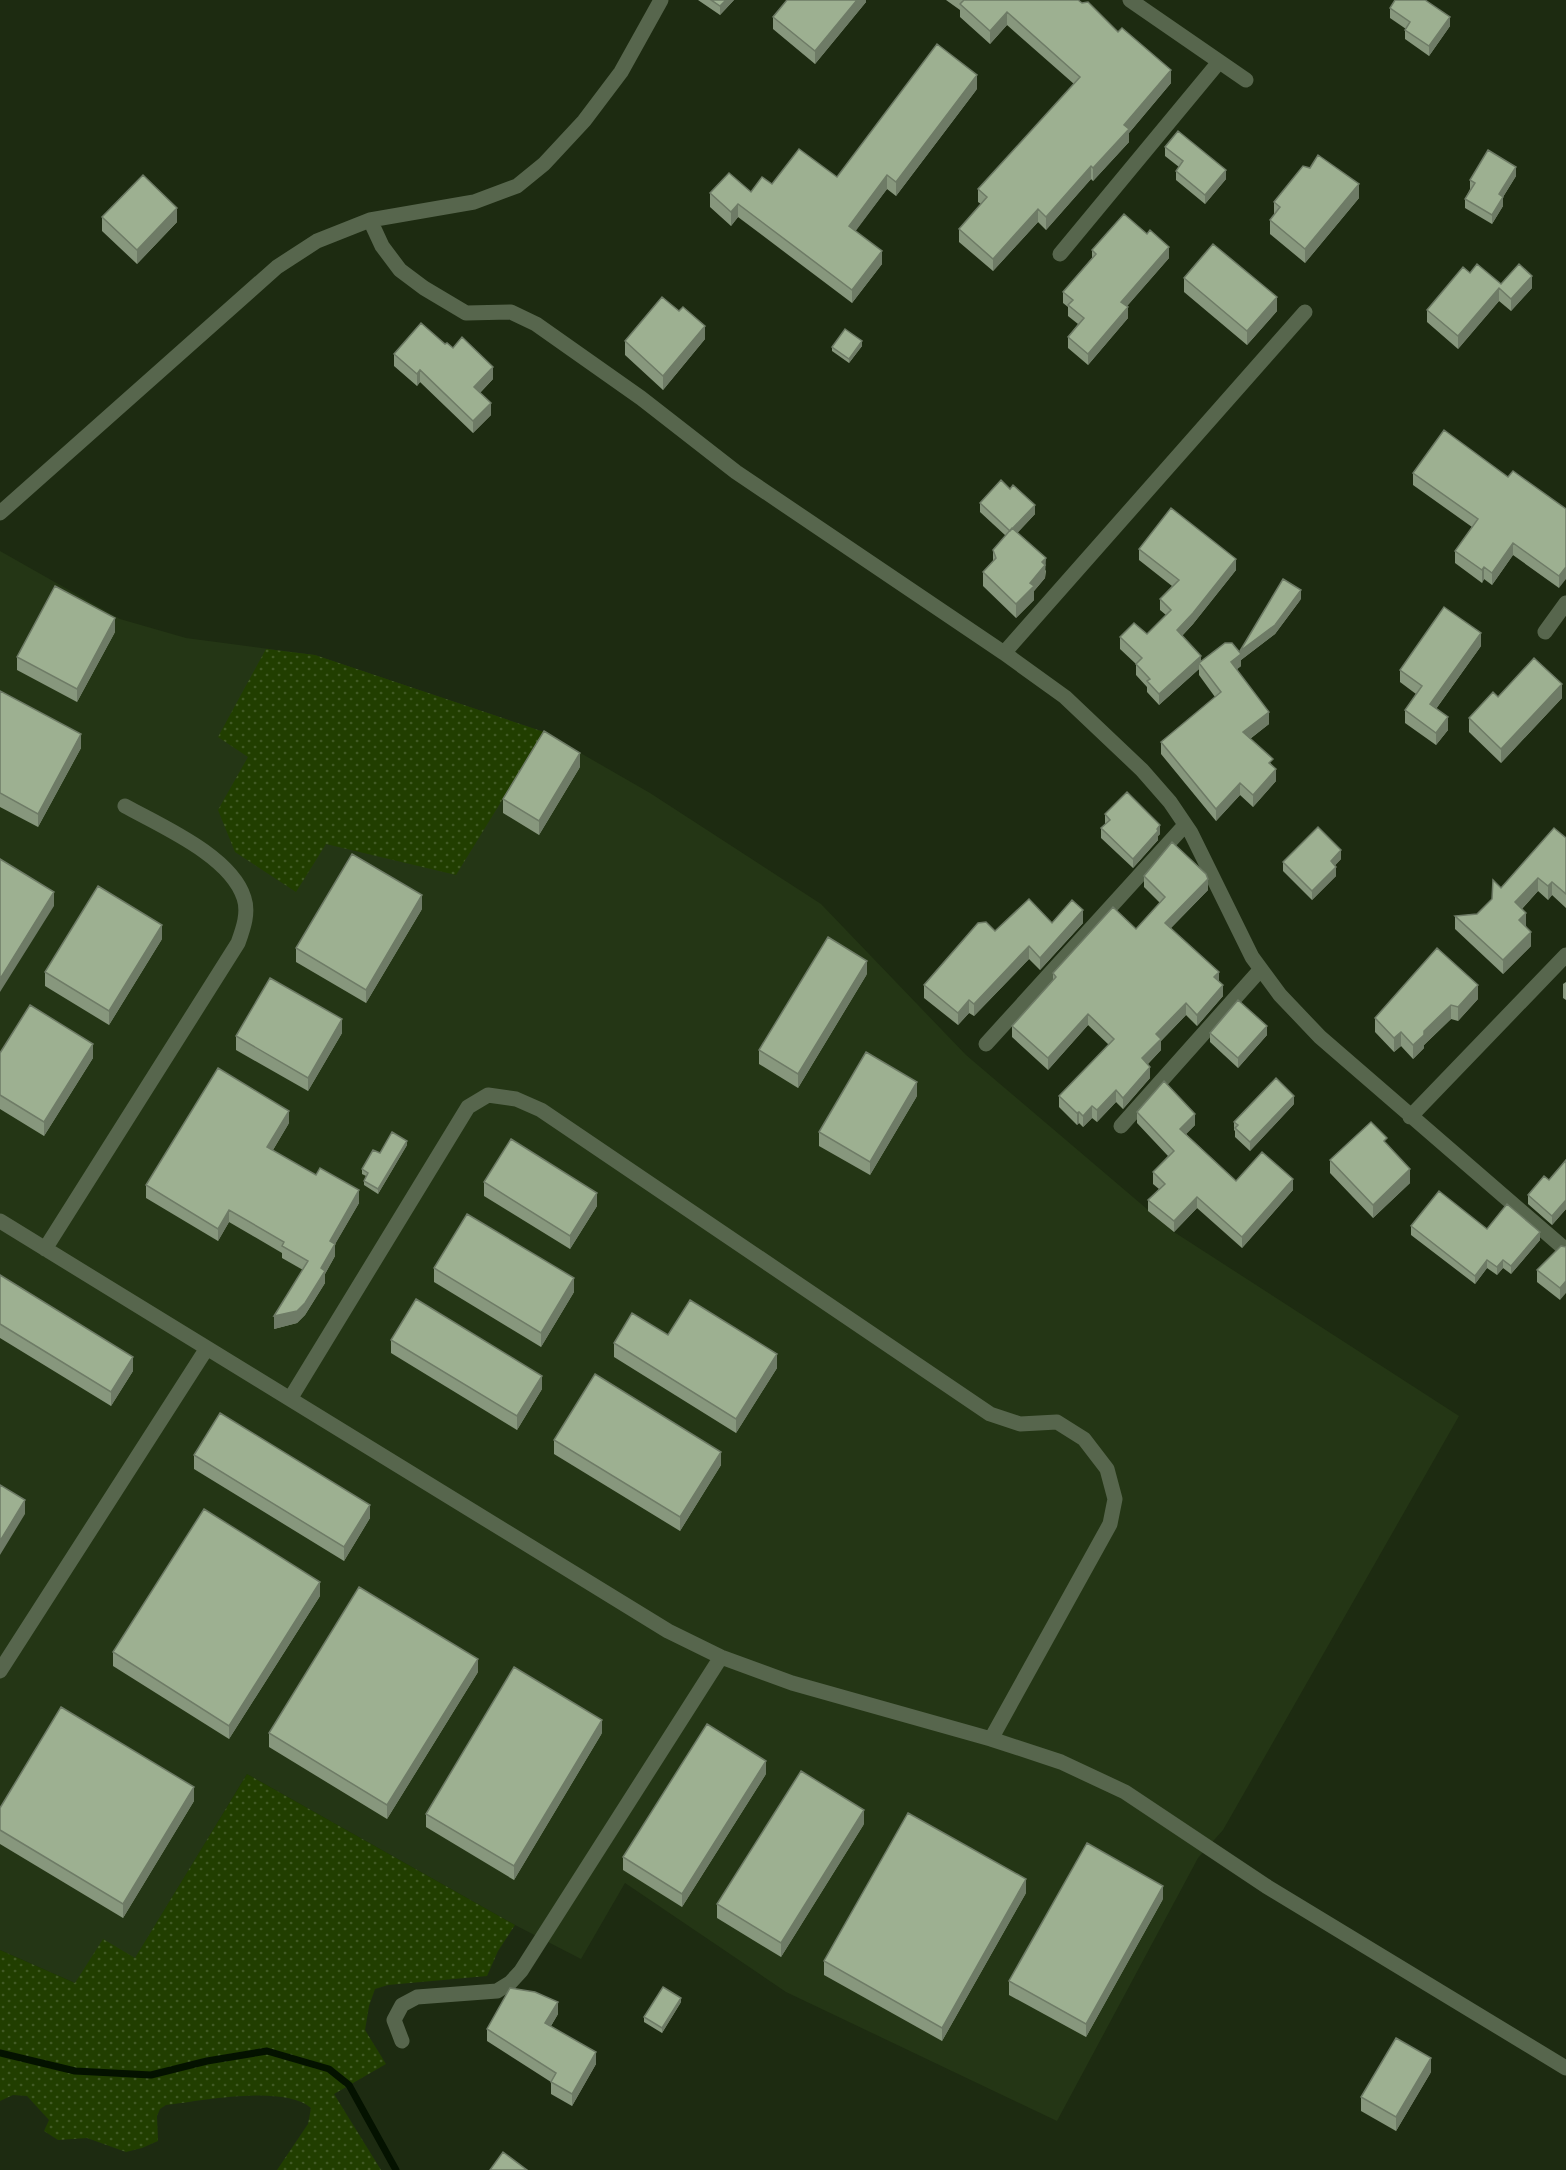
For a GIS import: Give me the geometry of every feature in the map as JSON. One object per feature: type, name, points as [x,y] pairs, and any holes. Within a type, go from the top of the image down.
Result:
[{"type":"street","points":[[0,513],[277,267],[317,242],[370,220],[474,202],[517,186],[544,164],[584,121],[621,72],[661,0]]},
{"type":"street","points":[[1130,0],[1147,5],[1219,62],[1246,80]]},
{"type":"street","points":[[1060,254],[1219,62]]},
{"type":"street","points":[[370,220],[382,246],[400,270],[424,288],[466,313],[511,312],[536,324],[641,398],[736,472],[1004,653],[1065,697],[1125,753],[1170,802],[1185,825],[1252,957],[1280,995],[1320,1037],[1566,1251]]},
{"type":"street","points":[[1004,653],[1305,312]]},
{"type":"street","points":[[1545,632],[1566,603]]},
{"type":"street","points":[[45,1249],[238,943],[245,921],[244,898],[231,876],[212,856],[124,806]]},
{"type":"street","points":[[986,1044],[1185,825]]},
{"type":"street","points":[[1410,1117],[1566,955]]},
{"type":"street","points":[[1121,1126],[1261,969]]},
{"type":"street","points":[[290,1399],[468,1107],[488,1095],[516,1099],[541,1110],[990,1414],[1020,1424],[1057,1422],[1084,1439],[1107,1469],[1115,1499],[1110,1524],[991,1739]]},
{"type":"street","points":[[0,1221],[668,1632],[721,1657],[792,1683],[991,1739],[1061,1762],[1125,1792],[1266,1886],[1566,2068]]},
{"type":"street","points":[[0,1671],[207,1348]]},
{"type":"street","points":[[402,2041],[394,2020],[402,2005],[417,1997],[497,1991],[510,1983],[521,1971],[721,1657]]},
{"type":"shaded area","points":[[0,551],[120,619],[186,638],[315,655],[544,732],[650,793],[821,904],[966,1055],[1174,1232],[1459,1416],[1223,1830],[1198,1858],[1057,2121],[786,1992],[625,1883],[581,1959],[515,1925],[247,1774],[135,1959],[75,1983],[0,1950]]},
{"type":"shaded area","points":[[266,649],[315,655],[544,732],[456,875],[326,844],[296,892],[235,852],[218,810],[248,757],[218,737]]},
{"type":"shaded area","points":[[247,1774],[515,1925],[498,1951],[487,1976],[388,1985],[375,1989],[369,2006],[365,2030],[386,2064],[334,2094],[381,2170],[277,2170],[308,2124],[311,2108],[298,2101],[282,2097],[241,2096],[166,2105],[160,2109],[157,2116],[158,2141],[126,2152],[87,2138],[58,2140],[44,2131],[49,2120],[27,2096],[13,2095],[0,2101],[0,1950],[75,1983],[103,1939],[135,1958]]},
{"type":"building","points":[[711,0],[726,0],[720,6]]},
{"type":"building","points":[[787,0],[857,0],[815,51],[773,17]]},
{"type":"building","points":[[964,0],[1078,0],[1082,3],[1088,2],[1118,32],[1122,28],[1171,70],[1124,125],[1129,129],[1093,168],[1091,166],[1046,217],[1038,209],[993,259],[959,229],[987,197],[978,189],[1080,77],[1007,12],[990,31],[960,4]]},
{"type":"building","points":[[1395,0],[1425,0],[1450,17],[1429,46],[1405,30],[1410,22],[1390,8]]},
{"type":"building","points":[[937,44],[977,75],[896,182],[887,175],[849,226],[882,251],[852,290],[738,204],[731,212],[710,193],[729,173],[751,192],[762,177],[772,184],[799,149],[837,177]]},
{"type":"building","points":[[1178,131],[1226,170],[1205,195],[1176,171],[1183,161],[1165,147]]},
{"type":"building","points":[[1488,150],[1516,167],[1499,194],[1503,197],[1492,215],[1465,199],[1475,183],[1470,180]]},
{"type":"building","points":[[1318,155],[1359,184],[1305,249],[1270,220],[1280,207],[1274,202],[1303,166],[1310,168]]},
{"type":"building","points":[[143,175],[177,208],[137,250],[102,217]]},
{"type":"building","points":[[1124,214],[1147,234],[1150,230],[1169,247],[1121,302],[1128,307],[1088,354],[1068,337],[1084,318],[1068,305],[1073,300],[1063,292],[1096,254],[1092,250]]},
{"type":"building","points":[[1213,244],[1277,297],[1247,331],[1184,278]]},
{"type":"building","points":[[1477,264],[1501,284],[1519,264],[1532,276],[1511,299],[1499,288],[1458,336],[1427,310],[1463,267],[1470,273]]},
{"type":"building","points":[[662,297],[679,311],[683,307],[705,326],[663,376],[625,341]]},
{"type":"building","points":[[421,323],[453,348],[462,337],[493,367],[474,387],[491,403],[473,421],[420,370],[417,374],[394,354]]},
{"type":"building","points":[[845,329],[862,341],[849,359],[832,347]]},
{"type":"building","points":[[1444,430],[1508,477],[1513,471],[1566,509],[1566,567],[1559,576],[1513,543],[1492,573],[1484,567],[1482,570],[1455,551],[1478,519],[1413,473]]},
{"type":"building","points":[[1001,480],[1010,489],[1013,485],[1035,505],[1010,531],[980,503]]},
{"type":"building","points":[[1171,508],[1236,559],[1177,630],[1201,656],[1159,694],[1147,681],[1150,679],[1136,664],[1142,658],[1120,637],[1134,623],[1147,634],[1171,610],[1160,599],[1179,580],[1139,549]]},
{"type":"building","points":[[1012,528],[1046,558],[1042,562],[1045,565],[1030,583],[1034,586],[1016,604],[983,572],[996,558],[993,550]]},
{"type":"building","points":[[1283,579],[1301,590],[1275,625],[1240,651]]},
{"type":"building","points":[[55,586],[115,618],[77,689],[17,657]]},
{"type":"building","points":[[1444,607],[1481,633],[1430,704],[1448,717],[1436,733],[1405,710],[1422,686],[1400,670]]},
{"type":"building","points":[[1225,643],[1232,643],[1241,654],[1231,662],[1269,712],[1243,732],[1273,759],[1269,763],[1276,769],[1253,795],[1240,783],[1216,809],[1161,742],[1221,692],[1199,663]]},
{"type":"building","points":[[1534,658],[1562,684],[1501,749],[1469,718],[1493,692],[1498,697]]},
{"type":"building","points":[[0,691],[81,734],[38,814],[0,793]]},
{"type":"building","points":[[544,731],[580,753],[539,821],[503,799]]},
{"type":"building","points":[[1127,792],[1160,825],[1158,831],[1133,859],[1101,828],[1110,820],[1105,814]]},
{"type":"building","points":[[1318,827],[1341,850],[1331,861],[1336,867],[1312,891],[1283,862]]},
{"type":"building","points":[[1554,828],[1566,838],[1566,894],[1552,882],[1548,886],[1538,878],[1515,902],[1526,913],[1519,920],[1531,932],[1503,960],[1455,916],[1477,914],[1492,899],[1493,880],[1501,888]]},
{"type":"building","points":[[1172,842],[1206,874],[1208,879],[1165,923],[1219,972],[1214,977],[1223,985],[1197,1015],[1186,1003],[1156,1034],[1161,1039],[1142,1058],[1150,1067],[1123,1098],[1116,1090],[1097,1110],[1092,1106],[1083,1116],[1059,1096],[1114,1039],[1088,1014],[1048,1058],[1012,1026],[1056,977],[1053,973],[1113,907],[1136,929],[1165,897],[1144,876]]},
{"type":"building","points":[[352,854],[422,895],[366,990],[296,948]]},
{"type":"building","points":[[0,859],[54,892],[0,979]]},
{"type":"building","points":[[98,886],[162,925],[109,1011],[45,972]]},
{"type":"building","points":[[1029,899],[1052,923],[1072,900],[1083,910],[1040,958],[1029,946],[974,1004],[969,1000],[958,1013],[924,985],[978,923],[986,922],[995,931]]},
{"type":"building","points":[[828,937],[867,961],[798,1074],[759,1050]]},
{"type":"building","points":[[1437,948],[1478,985],[1458,1007],[1451,1005],[1413,1045],[1401,1032],[1394,1038],[1375,1018]]},
{"type":"building","points":[[270,978],[342,1019],[308,1078],[236,1036]]},
{"type":"building","points":[[1238,1000],[1267,1026],[1238,1058],[1210,1033]]},
{"type":"building","points":[[30,1005],[93,1044],[44,1122],[0,1095],[0,1053]]},
{"type":"building","points":[[866,1052],[917,1082],[870,1162],[819,1132]]},
{"type":"building","points":[[218,1068],[289,1111],[267,1147],[316,1175],[320,1168],[359,1190],[330,1241],[335,1244],[321,1268],[325,1271],[305,1303],[297,1311],[274,1316],[308,1261],[282,1246],[284,1242],[229,1210],[218,1229],[146,1185]]},
{"type":"building","points":[[1276,1078],[1294,1096],[1250,1142],[1235,1128],[1238,1125],[1234,1122]]},
{"type":"building","points":[[1164,1081],[1195,1114],[1180,1129],[1236,1181],[1262,1152],[1293,1179],[1242,1237],[1197,1197],[1174,1221],[1148,1200],[1165,1184],[1153,1172],[1174,1151],[1137,1112]]},
{"type":"building","points":[[1371,1122],[1387,1138],[1384,1141],[1410,1169],[1373,1205],[1330,1160]]},
{"type":"building","points":[[392,1132],[407,1141],[378,1189],[364,1181],[368,1173],[362,1169],[373,1150],[380,1153]]},
{"type":"building","points":[[511,1139],[597,1193],[570,1236],[484,1182]]},
{"type":"building","points":[[1566,1160],[1566,1200],[1552,1216],[1528,1195],[1544,1176],[1549,1180]]},
{"type":"building","points":[[1439,1191],[1487,1229],[1507,1204],[1540,1232],[1511,1266],[1503,1260],[1497,1267],[1487,1260],[1475,1276],[1411,1226]]},
{"type":"building","points":[[467,1214],[574,1278],[541,1333],[434,1268]]},
{"type":"building","points":[[1561,1246],[1566,1247],[1566,1281],[1560,1288],[1537,1270]]},
{"type":"building","points":[[0,1275],[133,1357],[111,1392],[0,1324]]},
{"type":"building","points":[[416,1299],[542,1376],[517,1416],[391,1340]]},
{"type":"building","points":[[690,1300],[777,1354],[736,1419],[614,1343],[632,1313],[668,1335]]},
{"type":"building","points":[[595,1374],[721,1452],[680,1517],[554,1440]]},
{"type":"building","points":[[220,1413],[370,1505],[344,1547],[194,1455]]},
{"type":"building","points":[[0,1485],[25,1500],[0,1541]]},
{"type":"building","points":[[204,1509],[320,1582],[229,1726],[113,1652]]},
{"type":"building","points":[[359,1587],[478,1659],[387,1805],[269,1733]]},
{"type":"building","points":[[514,1667],[602,1720],[514,1866],[426,1814]]},
{"type":"building","points":[[61,1707],[194,1787],[123,1904],[0,1830],[0,1808]]},
{"type":"building","points":[[707,1724],[766,1761],[682,1894],[623,1857]]},
{"type":"building","points":[[801,1771],[864,1810],[781,1943],[717,1904]]},
{"type":"building","points":[[908,1813],[1026,1879],[942,2028],[824,1961]]},
{"type":"building","points":[[1087,1843],[1163,1886],[1086,2024],[1009,1981]]},
{"type":"building","points":[[663,1987],[681,1998],[662,2028],[644,2017]]},
{"type":"building","points":[[510,1988],[535,1992],[558,2002],[545,2023],[596,2052],[572,2094],[551,2082],[556,2073],[487,2029]]},
{"type":"building","points":[[1396,2038],[1431,2058],[1396,2117],[1361,2097]]},
{"type":"building","points":[[503,2152],[527,2170],[490,2170]]},
{"type":"waterway","points":[[0,2053],[75,2071],[151,2075],[207,2061],[267,2051],[329,2069],[349,2085],[396,2170]]}]
